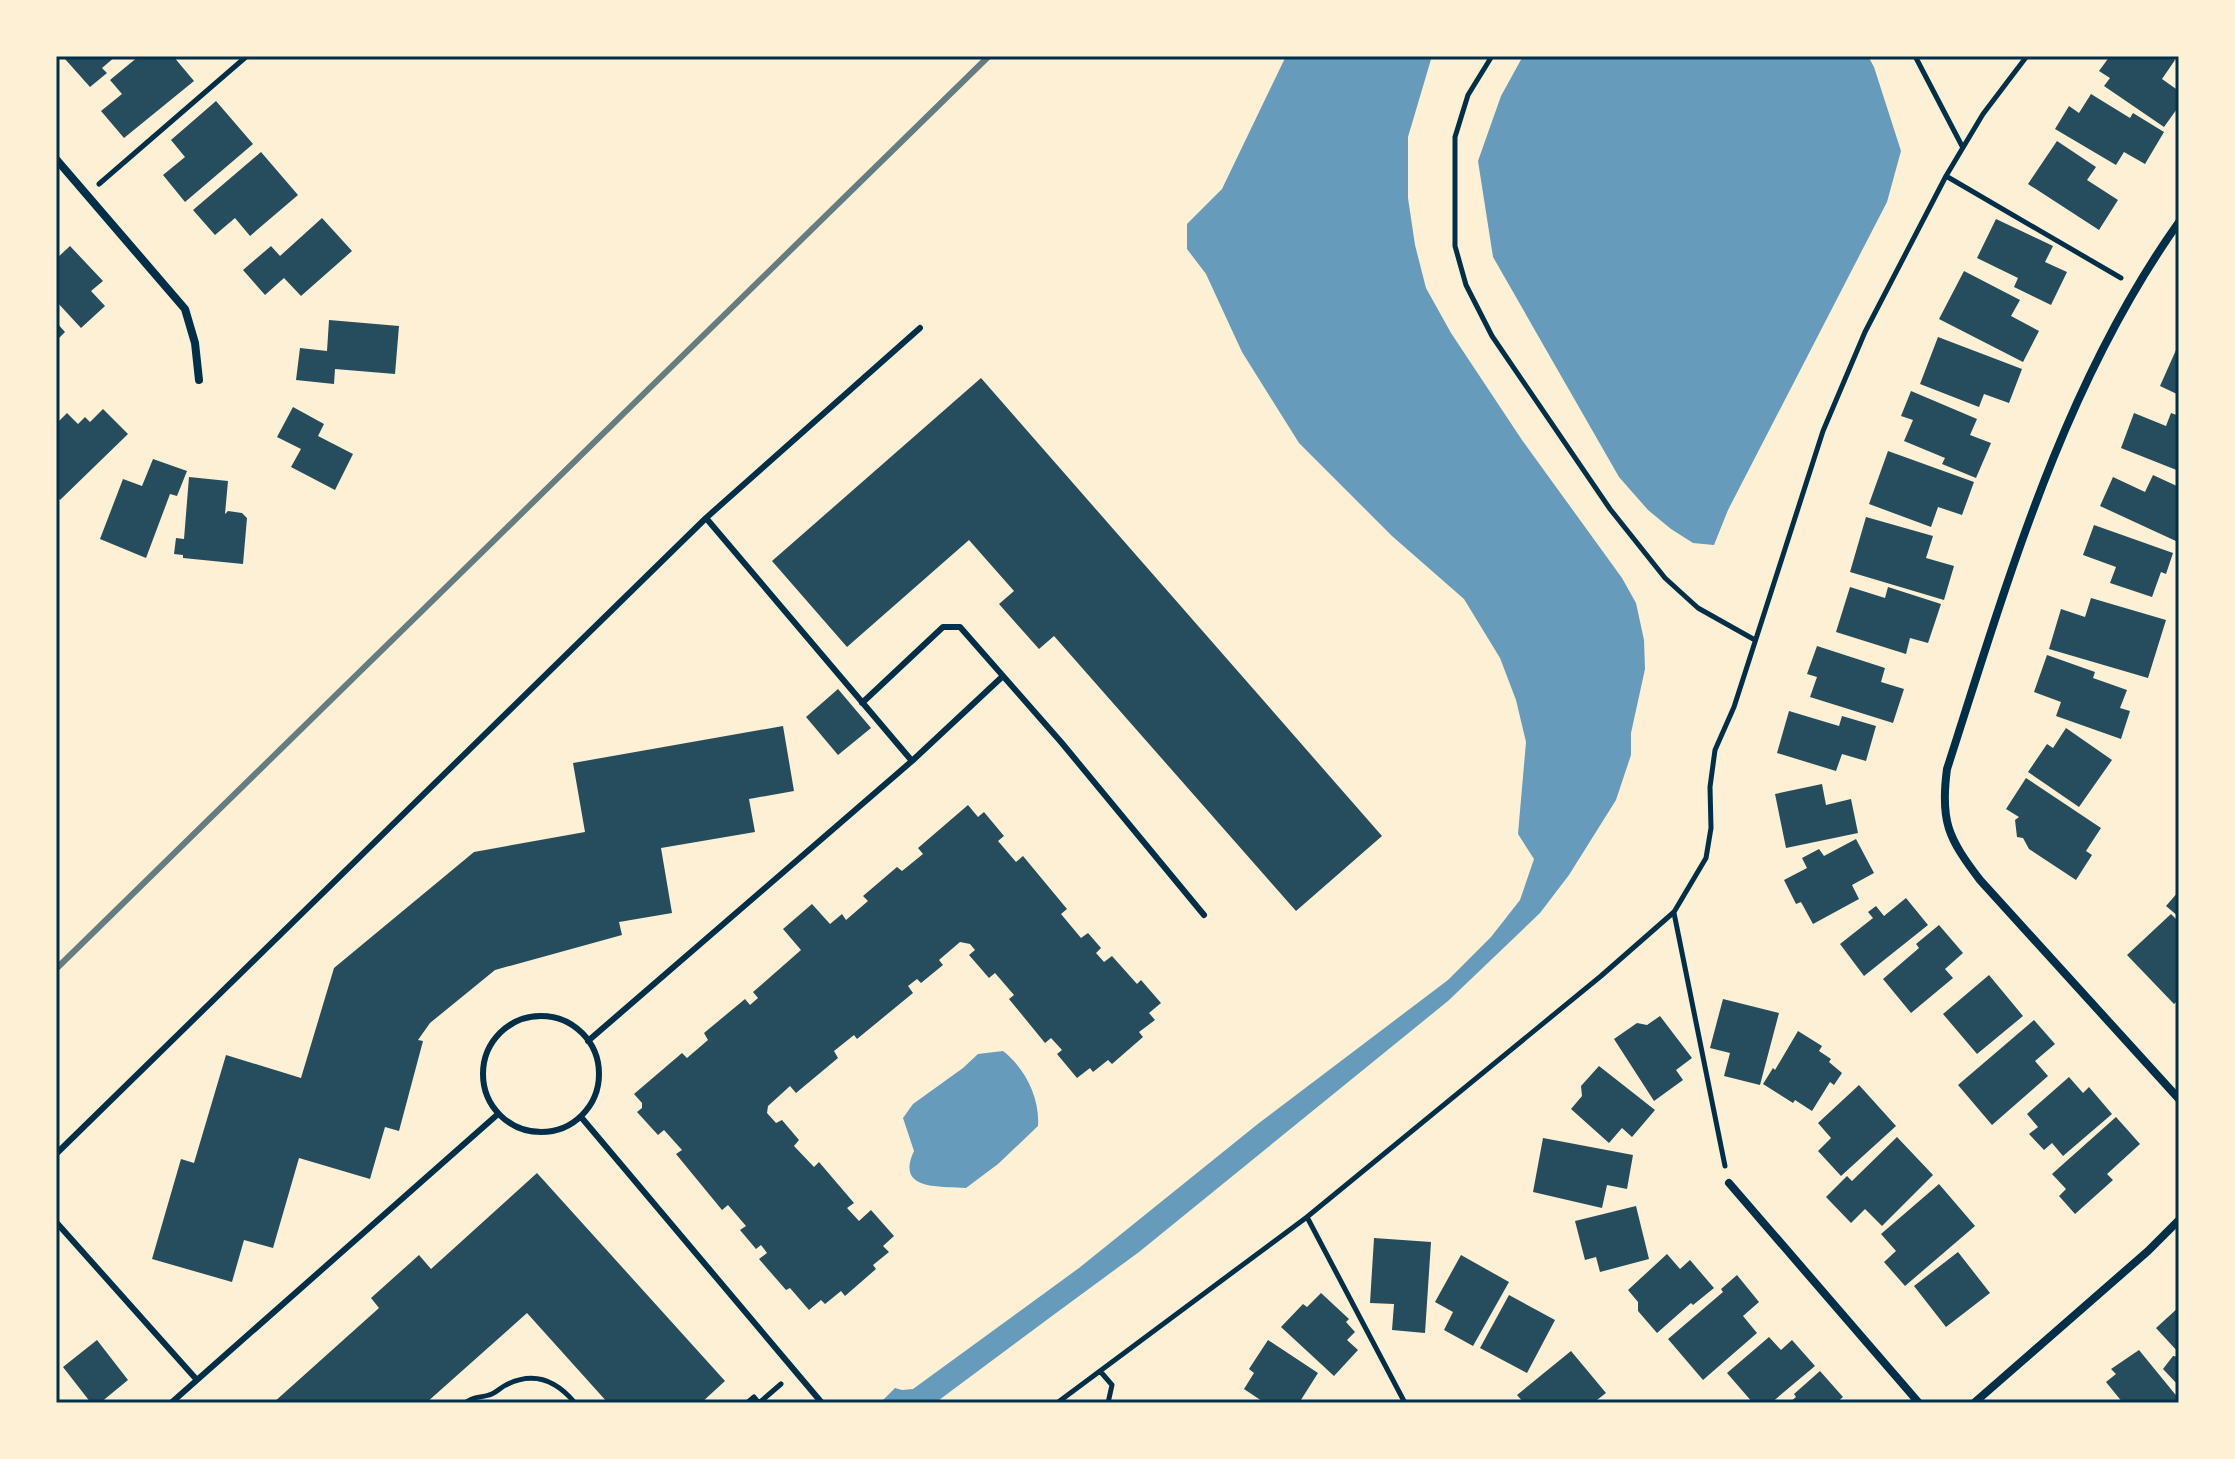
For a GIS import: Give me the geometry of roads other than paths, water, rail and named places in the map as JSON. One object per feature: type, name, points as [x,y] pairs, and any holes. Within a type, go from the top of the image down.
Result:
[{"type":"street","points":[[56,159],[185,309],[195,343],[199,380]]},
{"type":"street","points":[[2179,222],[2137,288],[2071,416],[2038,494],[1947,769],[1943,800],[1947,826],[1957,850],[1980,880],[2179,1099]]},
{"type":"street","points":[[1729,1183],[1919,1403]]},
{"type":"street","points":[[1974,1403],[2148,1251],[2179,1220]]},
{"type":"lane","points":[[56,1154],[706,518],[920,328]]},
{"type":"lane","points":[[706,518],[912,761]]},
{"type":"lane","points":[[862,703],[943,627],[960,627],[1061,742],[1204,915]]},
{"type":"lane","points":[[588,1041],[912,761],[1003,676]]},
{"type":"lane","points":[[543,1015],[565,1020],[584,1034],[588,1041],[596,1053],[600,1076],[595,1098],[581,1117],[562,1129],[539,1133],[516,1127],[498,1114],[486,1094],[482,1071],[487,1049],[501,1031],[520,1018],[543,1015]]},
{"type":"lane","points":[[171,1403],[498,1114]]},
{"type":"lane","points":[[581,1117],[822,1403]]},
{"type":"lane","points":[[56,1222],[197,1380]]},
{"type":"water","points":[[1286,56],[1432,56],[1408,137],[1408,198],[1426,288],[1451,333],[1522,440],[1622,578],[1636,603],[1644,640],[1645,669],[1631,733],[1631,755],[1616,800],[1569,875],[1540,913],[1448,1001],[1139,1252],[935,1403],[880,1403],[895,1388],[913,1389],[1079,1268],[1259,1123],[1448,980],[1491,937],[1520,900],[1534,859],[1518,834],[1526,742],[1516,700],[1500,658],[1464,599],[1392,536],[1299,443],[1242,352],[1206,274],[1187,249],[1187,224],[1222,189]]},
{"type":"water","points":[[1523,56],[1868,56],[1874,67],[1901,151],[1887,202],[1728,510],[1714,545],[1693,543],[1671,529],[1648,510],[1619,477],[1493,257],[1478,161],[1501,96]]},
{"type":"water","points":[[1003,1051],[1030,1084],[1038,1126],[998,1164],[966,1188],[933,1186],[915,1180],[910,1173],[914,1151],[903,1118],[913,1104],[978,1054]]},
{"type":"railway","points":[[56,969],[989,56]]}]
